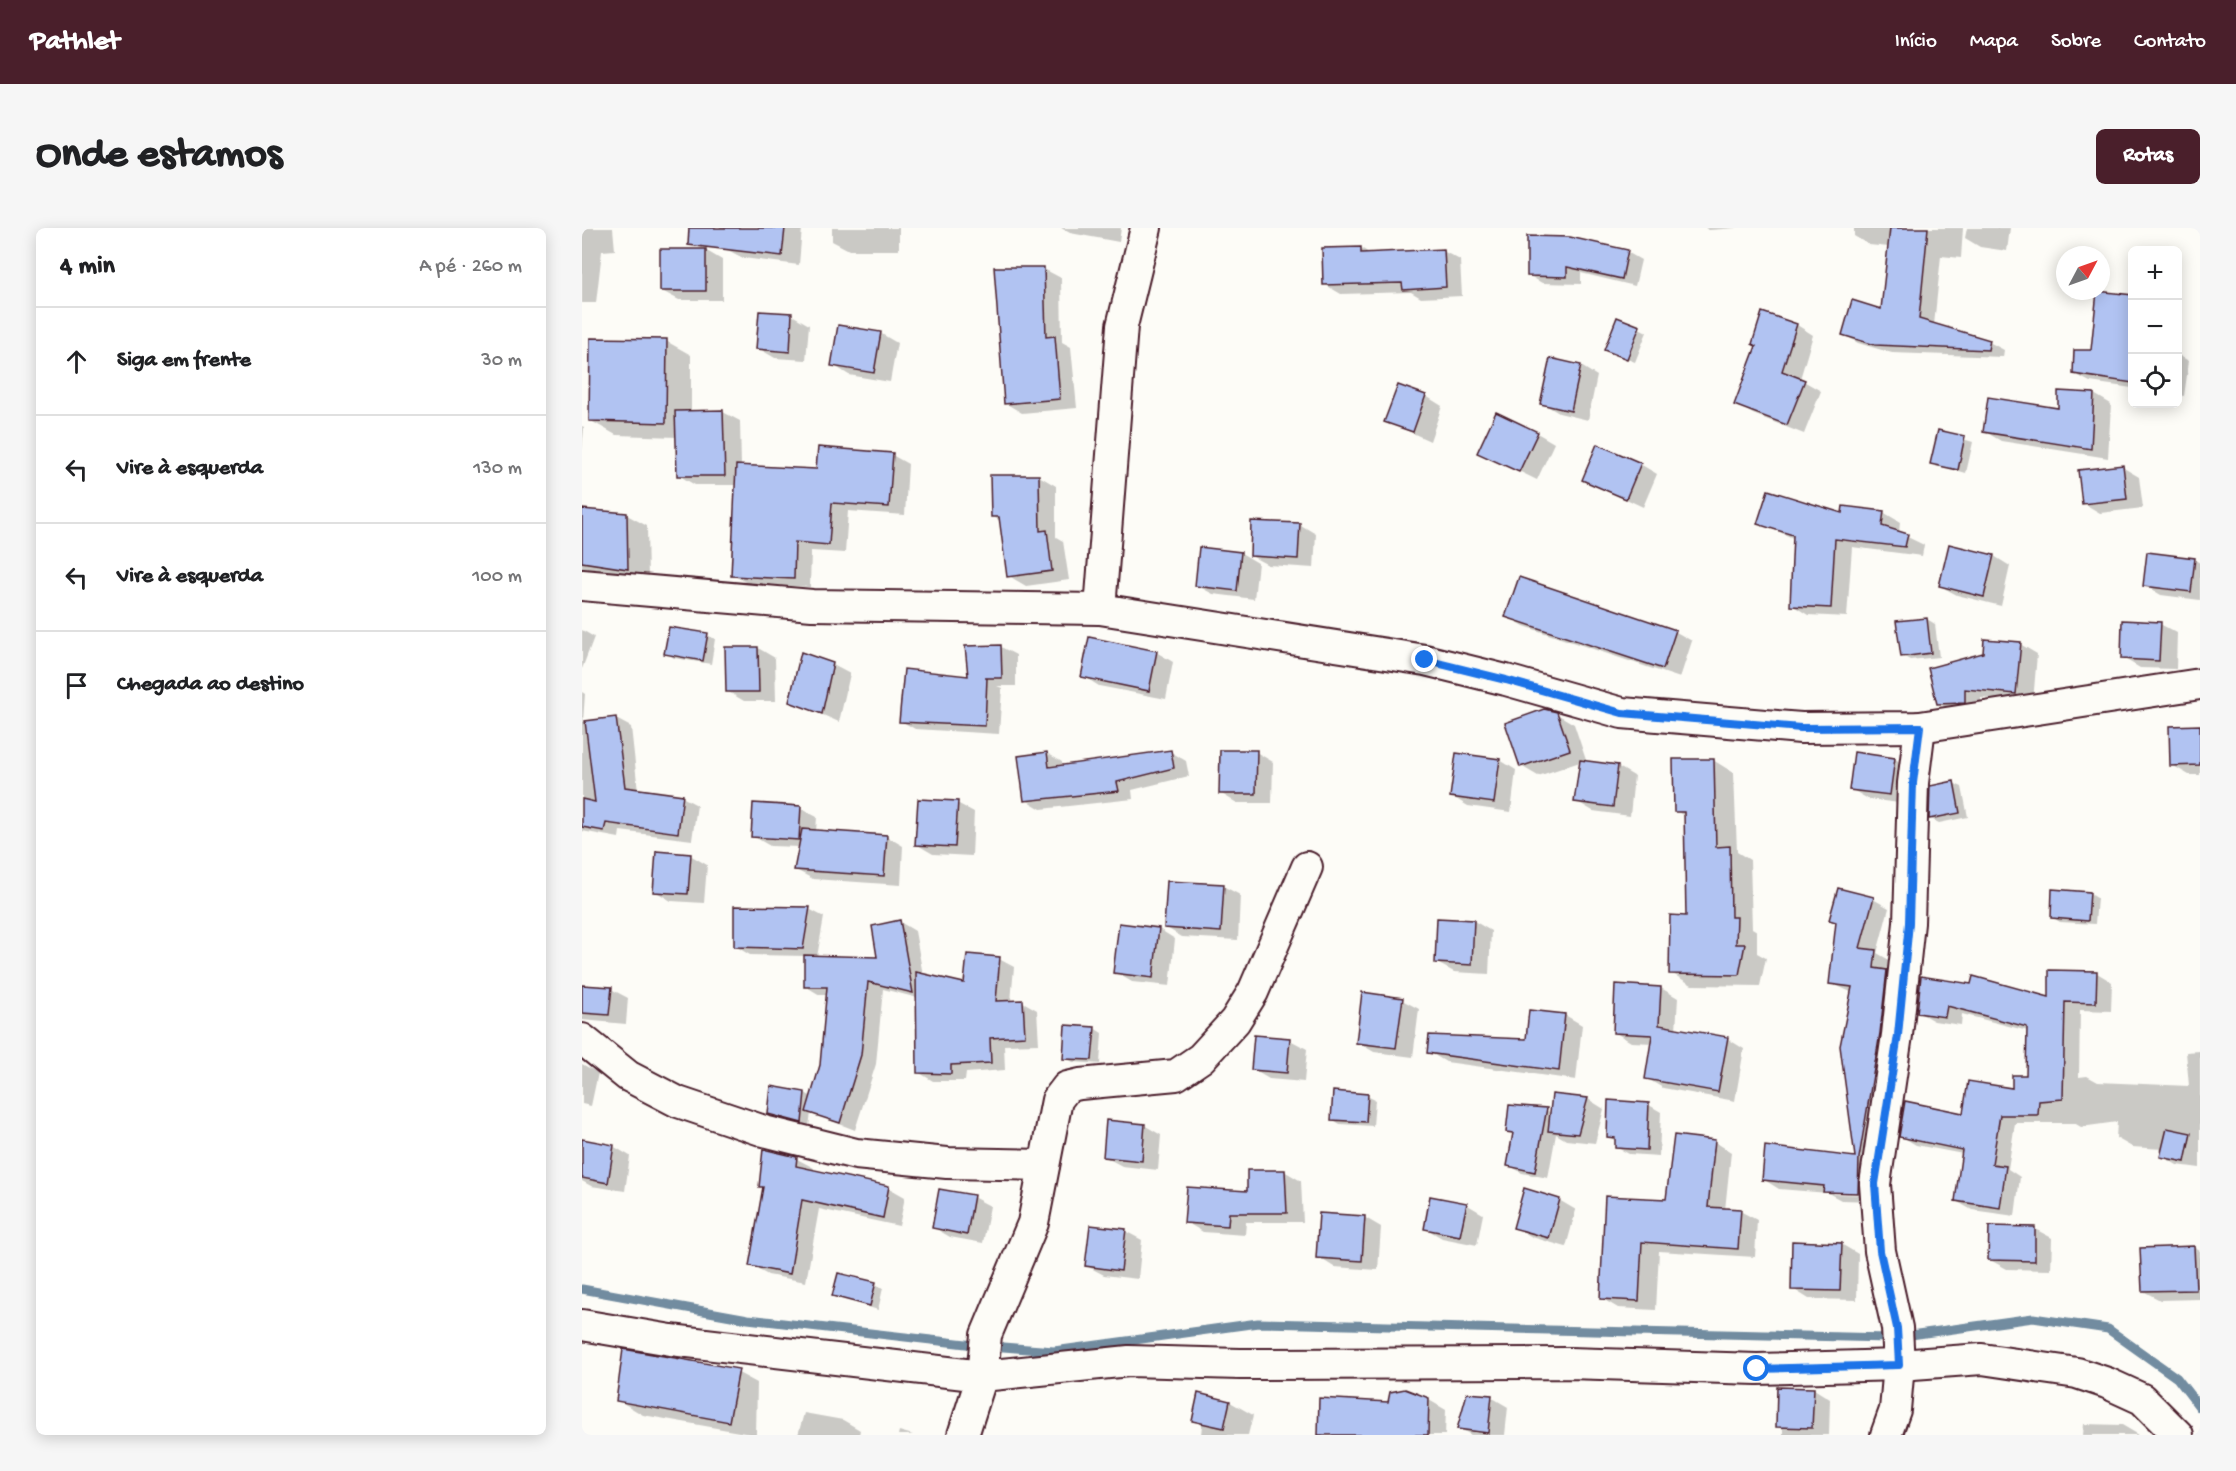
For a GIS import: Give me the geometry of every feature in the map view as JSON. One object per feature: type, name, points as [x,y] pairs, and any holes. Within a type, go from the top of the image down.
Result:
[{"type":"street","points":[[1100,609],[1122,326],[1146,228]]},
{"type":"street","points":[[582,585],[812,605],[1100,609],[1425,660],[1622,713],[1801,728],[1920,727],[2200,684]]},
{"type":"street","points":[[1886,1435],[1894,1410],[1898,1347],[1880,1251],[1875,1184],[1898,1035],[1908,934],[1913,783],[1920,727]]},
{"type":"street","points":[[963,1435],[984,1357],[1033,1223],[1057,1100],[1067,1087],[1176,1075],[1201,1058],[1235,1022],[1253,992],[1307,867]]},
{"type":"street","points":[[582,1039],[628,1077],[678,1102],[764,1131],[856,1154],[947,1163],[1044,1165]]},
{"type":"street","points":[[582,1325],[671,1340],[984,1357],[1263,1364],[1569,1363],[1757,1369],[1898,1347],[2077,1373],[2142,1399],[2178,1435]]},
{"type":"building","points":[[689,228],[785,228],[782,256],[688,245]]},
{"type":"building","points":[[1890,228],[1928,228],[1919,319],[1990,340],[1988,350],[1875,345],[1842,335],[1852,300],[1881,309]]},
{"type":"building","points":[[1527,236],[1570,237],[1628,250],[1622,279],[1567,267],[1567,277],[1527,276]]},
{"type":"building","points":[[1361,247],[1361,253],[1444,249],[1446,287],[1403,290],[1402,283],[1323,285],[1322,248]]},
{"type":"building","points":[[660,249],[706,249],[706,291],[660,291]]},
{"type":"building","points":[[994,267],[1044,267],[1046,337],[1055,336],[1060,399],[1004,404]]},
{"type":"building","points":[[2110,292],[2128,294],[2128,382],[2073,374],[2074,350],[2091,350],[2096,300],[2110,300]]},
{"type":"building","points":[[759,311],[792,313],[790,352],[756,349]]},
{"type":"building","points":[[1762,312],[1797,324],[1782,371],[1805,380],[1787,425],[1734,405],[1756,346],[1752,344]]},
{"type":"building","points":[[1617,317],[1640,326],[1627,359],[1604,350]]},
{"type":"building","points":[[838,325],[881,332],[874,373],[831,366]]},
{"type":"building","points":[[590,338],[667,339],[666,423],[589,421]]},
{"type":"building","points":[[1550,358],[1581,365],[1571,411],[1540,404]]},
{"type":"building","points":[[1398,385],[1426,395],[1413,432],[1384,422]]},
{"type":"building","points":[[2058,391],[2094,393],[2091,449],[1983,432],[1988,397],[2058,408]]},
{"type":"building","points":[[723,410],[725,476],[677,476],[675,411]]},
{"type":"building","points":[[1496,412],[1538,432],[1519,472],[1477,453]]},
{"type":"building","points":[[1938,430],[1965,436],[1958,470],[1930,464]]},
{"type":"building","points":[[1597,444],[1641,463],[1626,499],[1582,480]]},
{"type":"building","points":[[818,447],[893,453],[889,507],[832,503],[829,545],[795,542],[794,579],[731,576],[736,465],[816,469]]},
{"type":"building","points":[[2123,465],[2127,499],[2082,504],[2078,470]]},
{"type":"building","points":[[990,475],[1039,475],[1040,531],[1047,530],[1052,571],[1007,577],[999,517],[991,517]]},
{"type":"building","points":[[1768,490],[1842,513],[1843,506],[1884,511],[1882,526],[1908,534],[1905,547],[1835,539],[1831,608],[1790,606],[1793,535],[1757,524]]},
{"type":"building","points":[[582,509],[627,513],[628,569],[582,562]]},
{"type":"building","points":[[1251,521],[1300,523],[1298,559],[1250,556]]},
{"type":"building","points":[[1949,544],[1994,555],[1984,597],[1939,586]]},
{"type":"building","points":[[1199,547],[1241,552],[1237,591],[1195,586]]},
{"type":"building","points":[[2147,552],[2195,558],[2191,592],[2143,586]]},
{"type":"building","points":[[1519,577],[1676,630],[1663,669],[1505,617]]},
{"type":"building","points":[[1927,618],[1931,653],[1901,657],[1896,621]]},
{"type":"building","points":[[2122,620],[2161,622],[2159,661],[2121,659]]},
{"type":"building","points":[[669,627],[708,633],[703,661],[664,654]]},
{"type":"building","points":[[1089,637],[1157,651],[1149,691],[1081,677]]},
{"type":"building","points":[[1984,639],[2021,642],[2016,694],[1965,689],[1965,703],[1937,704],[1928,668],[1983,653]]},
{"type":"building","points":[[1001,645],[1002,678],[987,678],[985,726],[899,722],[904,669],[968,676],[965,646]]},
{"type":"building","points":[[725,647],[758,647],[759,692],[726,692]]},
{"type":"building","points":[[801,652],[833,663],[822,714],[789,702]]},
{"type":"building","points":[[1544,709],[1557,712],[1570,750],[1520,767],[1505,723]]},
{"type":"building","points":[[616,717],[625,787],[683,795],[678,833],[606,823],[604,831],[582,827],[582,799],[595,802],[585,721]]},
{"type":"building","points":[[2200,725],[2200,765],[2170,766],[2169,726]]},
{"type":"building","points":[[1171,750],[1174,768],[1117,782],[1119,791],[1024,801],[1018,756],[1047,752],[1049,767]]},
{"type":"building","points":[[1220,750],[1257,750],[1256,794],[1219,794]]},
{"type":"building","points":[[1854,752],[1895,758],[1890,795],[1849,790]]},
{"type":"building","points":[[1456,753],[1500,759],[1494,803],[1450,797]]},
{"type":"building","points":[[1673,759],[1714,759],[1716,847],[1730,846],[1731,917],[1737,917],[1736,944],[1745,944],[1739,975],[1669,974],[1670,915],[1686,916],[1684,812],[1674,812]]},
{"type":"building","points":[[1580,760],[1618,765],[1613,807],[1574,802]]},
{"type":"building","points":[[1954,781],[1960,813],[1929,819],[1930,786]]},
{"type":"building","points":[[918,799],[958,801],[955,847],[915,845]]},
{"type":"building","points":[[753,803],[801,806],[799,840],[751,837]]},
{"type":"building","points":[[802,829],[887,835],[884,876],[794,870]]},
{"type":"building","points":[[656,851],[691,854],[688,894],[653,892]]},
{"type":"building","points":[[1167,881],[1224,884],[1221,932],[1164,928]]},
{"type":"building","points":[[1838,888],[1874,897],[1860,948],[1876,950],[1874,968],[1887,970],[1880,1033],[1859,1158],[1858,1193],[1823,1192],[1824,1186],[1762,1180],[1765,1146],[1855,1157],[1840,1046],[1852,987],[1829,984],[1836,922],[1829,920]]},
{"type":"building","points":[[2052,889],[2090,892],[2088,921],[2051,918]]},
{"type":"building","points":[[734,906],[810,907],[803,949],[734,947]]},
{"type":"building","points":[[1437,918],[1474,920],[1472,965],[1435,963]]},
{"type":"building","points":[[900,920],[913,993],[868,982],[861,1055],[840,1123],[806,1112],[820,1065],[827,987],[804,987],[804,955],[877,957],[872,926]]},
{"type":"building","points":[[1119,923],[1159,928],[1153,978],[1113,973]]},
{"type":"building","points":[[967,954],[1000,957],[996,1001],[1023,1000],[1025,1036],[990,1038],[991,1063],[951,1065],[951,1074],[917,1073],[916,972],[964,983]]},
{"type":"building","points":[[2049,970],[2097,971],[2096,1003],[2065,1002],[2063,1099],[2039,1101],[2038,1115],[2000,1115],[1992,1164],[2006,1166],[2000,1208],[1955,1201],[1962,1150],[1899,1137],[1905,1101],[1963,1113],[1968,1081],[2012,1088],[2012,1075],[2026,1075],[2027,1027],[1947,1006],[1945,1017],[1917,1013],[1921,976],[1971,984],[1973,976],[2049,997]]},
{"type":"building","points":[[1615,984],[1661,987],[1659,1025],[1728,1037],[1718,1092],[1645,1079],[1652,1035],[1613,1033]]},
{"type":"building","points":[[582,985],[612,987],[609,1015],[582,1013]]},
{"type":"building","points":[[1362,992],[1403,998],[1396,1048],[1356,1043]]},
{"type":"building","points":[[1529,1010],[1565,1014],[1559,1071],[1427,1053],[1429,1035],[1526,1039]]},
{"type":"building","points":[[1065,1025],[1095,1027],[1092,1060],[1063,1059]]},
{"type":"building","points":[[1254,1035],[1290,1038],[1287,1073],[1251,1070]]},
{"type":"building","points":[[771,1086],[805,1092],[802,1123],[768,1114]]},
{"type":"building","points":[[1333,1091],[1368,1094],[1366,1122],[1331,1120]]},
{"type":"building","points":[[1552,1094],[1588,1098],[1578,1134],[1548,1131]]},
{"type":"building","points":[[1608,1100],[1649,1103],[1647,1150],[1615,1148],[1615,1138],[1607,1137]]},
{"type":"building","points":[[1509,1105],[1547,1108],[1535,1172],[1507,1166],[1513,1133],[1506,1132]]},
{"type":"building","points":[[1106,1120],[1145,1124],[1142,1161],[1103,1157]]},
{"type":"building","points":[[2167,1128],[2191,1133],[2185,1162],[2160,1157]]},
{"type":"building","points":[[1674,1135],[1715,1140],[1708,1207],[1741,1209],[1738,1249],[1642,1242],[1639,1301],[1600,1299],[1605,1196],[1666,1199]]},
{"type":"building","points":[[582,1139],[614,1145],[608,1183],[582,1178]]},
{"type":"building","points":[[763,1149],[797,1157],[796,1166],[889,1186],[883,1218],[802,1200],[790,1274],[749,1266],[763,1187],[759,1187]]},
{"type":"building","points":[[1247,1170],[1285,1170],[1287,1213],[1229,1213],[1228,1226],[1184,1223],[1187,1187],[1247,1191]]},
{"type":"building","points":[[1524,1188],[1560,1199],[1549,1238],[1513,1228]]},
{"type":"building","points":[[939,1189],[974,1195],[967,1235],[932,1228]]},
{"type":"building","points":[[1430,1196],[1467,1203],[1460,1236],[1424,1229]]},
{"type":"building","points":[[1319,1213],[1365,1216],[1362,1261],[1316,1258]]},
{"type":"building","points":[[1090,1225],[1126,1229],[1121,1271],[1085,1266]]},
{"type":"building","points":[[1989,1226],[2035,1227],[2035,1261],[1988,1260]]},
{"type":"building","points":[[1792,1241],[1842,1243],[1840,1291],[1791,1290]]},
{"type":"building","points":[[2194,1246],[2196,1290],[2142,1291],[2140,1248]]},
{"type":"building","points":[[838,1273],[876,1282],[870,1306],[832,1296]]},
{"type":"building","points":[[623,1349],[739,1369],[729,1422],[616,1401]]},
{"type":"building","points":[[1777,1387],[1814,1388],[1812,1428],[1776,1427]]},
{"type":"building","points":[[1405,1389],[1429,1398],[1428,1435],[1318,1435],[1319,1398],[1388,1402],[1390,1392]]},
{"type":"building","points":[[1198,1393],[1230,1401],[1224,1428],[1192,1421]]},
{"type":"building","points":[[1467,1393],[1492,1395],[1488,1433],[1457,1429]]},
{"type":"waterway","points":[[582,1289],[748,1319],[966,1344],[1054,1351],[1258,1323],[1889,1338],[2033,1318],[2108,1329],[2177,1378],[2200,1408]]},
{"type":"route","points":[[1425,660],[1622,713],[1801,728],[1920,727],[1913,783],[1909,923],[1898,1035],[1875,1184],[1880,1251],[1897,1328],[1899,1365],[1757,1369]]}]
